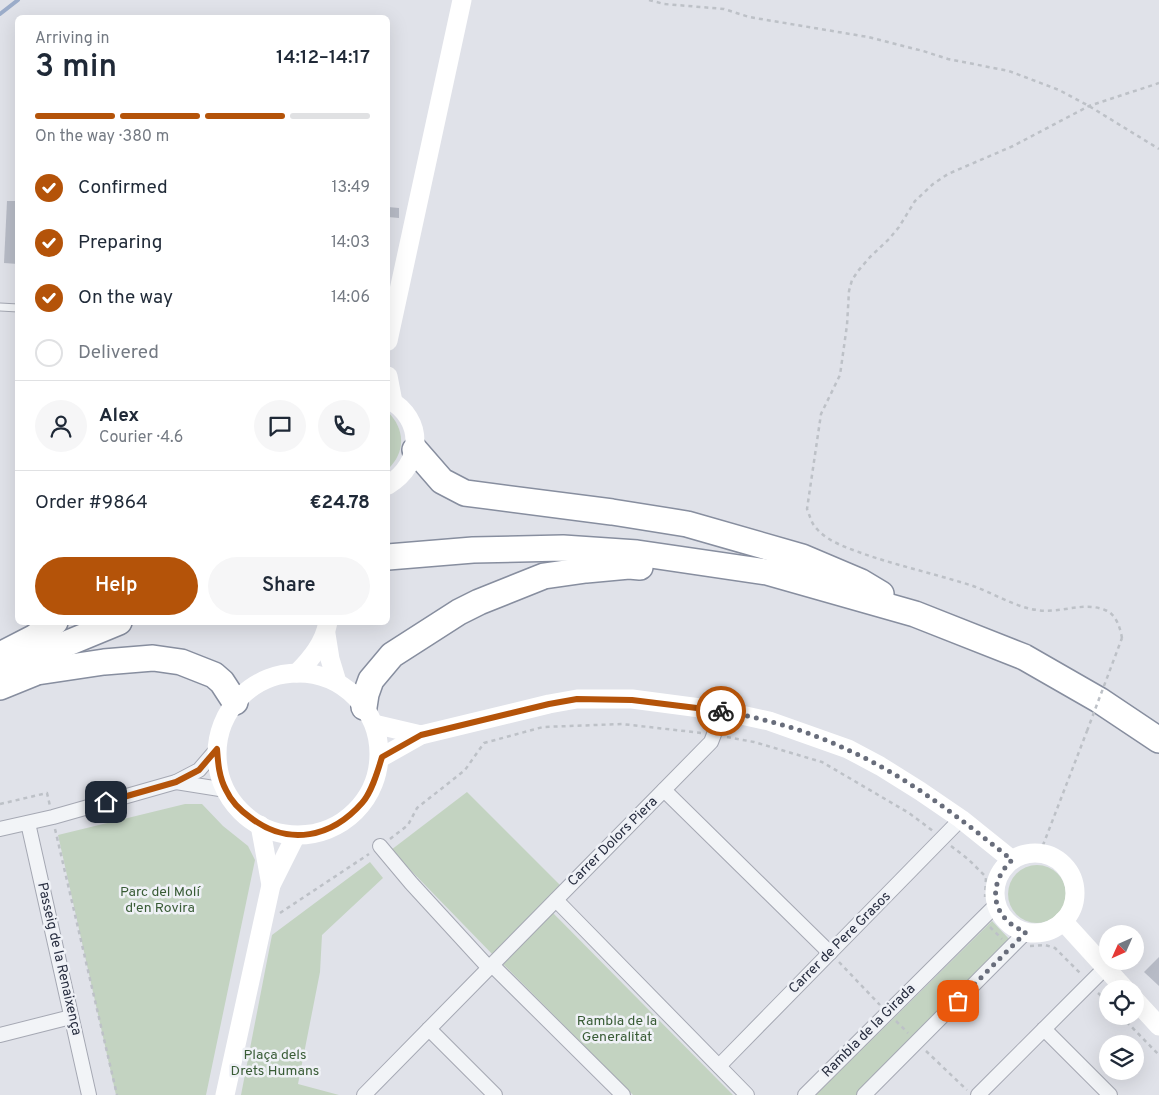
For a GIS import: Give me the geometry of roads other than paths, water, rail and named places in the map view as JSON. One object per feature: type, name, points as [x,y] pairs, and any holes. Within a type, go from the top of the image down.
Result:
[{"type":"highway","points":[[415,450],[442,481],[465,493],[612,512],[687,524],[802,557],[860,582],[915,614]]},
{"type":"highway","points":[[390,557],[472,550],[563,548],[637,553],[767,572],[915,614],[1024,657],[1099,700],[1159,740]]},
{"type":"highway","points":[[369,716],[366,694],[371,680],[392,655],[459,612],[544,576],[629,566],[722,573],[864,608],[915,614]]},
{"type":"highway","points":[[0,655],[35,637],[51,625]]},
{"type":"highway","points":[[0,672],[112,625]]},
{"type":"highway","points":[[0,687],[37,672],[104,662],[153,658],[181,662],[214,675],[222,682],[235,702]]},
{"type":"street","points":[[390,332],[462,0]]},
{"type":"street","points":[[390,400],[401,408],[410,421],[415,450],[413,458],[404,472],[390,484]]},
{"type":"street","points":[[327,628],[330,659],[336,682],[369,716],[421,735]]},
{"type":"street","points":[[297,673],[310,660],[327,628]]},
{"type":"street","points":[[336,682],[297,673],[284,674],[257,683],[235,702],[226,716],[220,732],[217,749],[219,770],[226,790],[240,810],[260,825],[277,833],[295,837],[313,833],[342,822],[364,801],[377,774],[382,757],[369,716]]},
{"type":"street","points":[[382,757],[421,735],[577,699],[632,700],[723,711],[769,721],[848,749],[920,790],[961,819],[1012,860]]},
{"type":"street","name":"Carrer Dolors Piera","points":[[364,1095],[711,742],[723,711]]},
{"type":"street","points":[[0,829],[176,782],[199,770],[217,749]]},
{"type":"street","points":[[176,782],[226,790]]},
{"type":"street","points":[[664,790],[830,953]]},
{"type":"street","name":"Carrer de Pere Grasos","points":[[719,1066],[961,819]]},
{"type":"street","name":"Passeig de la Renaixença","points":[[28,822],[90,1095]]},
{"type":"street","points":[[260,825],[271,885]]},
{"type":"street","points":[[225,1095],[271,885],[295,837]]},
{"type":"street","points":[[380,846],[411,883],[491,966],[623,1095]]},
{"type":"street","points":[[864,1095],[1027,939],[1036,933],[1055,927],[1071,911],[1074,899],[1074,886],[1070,874],[1062,864],[1052,857],[1040,853],[1030,853],[1012,860],[1003,868],[997,879],[991,902],[1008,922],[1027,939]]},
{"type":"street","points":[[556,900],[747,1095]]},
{"type":"street","name":"Rambla de la Girada","points":[[805,1095],[888,1013],[991,902]]},
{"type":"street","points":[[1063,921],[1099,961]]},
{"type":"street","points":[[978,1095],[1103,970]]},
{"type":"street","points":[[1107,970],[1116,980]]},
{"type":"street","points":[[1144,1010],[1159,1026]]},
{"type":"street","points":[[0,1035],[71,1017]]},
{"type":"street","points":[[429,1029],[495,1095]]},
{"type":"street","points":[[1044,1029],[1110,1095]]},
{"type":"lane","points":[[0,307],[15,308]]},
{"type":"waterway","points":[[0,14],[18,0]]},
{"type":"park label","name":"Parc del Molí d'en Rovira","points":[[160,900]]},
{"type":"park label","name":"Rambla de la Generalitat","points":[[617,1030]]},
{"type":"park label","name":"Plaça dels Drets Humans","points":[[275,1064]]}]
